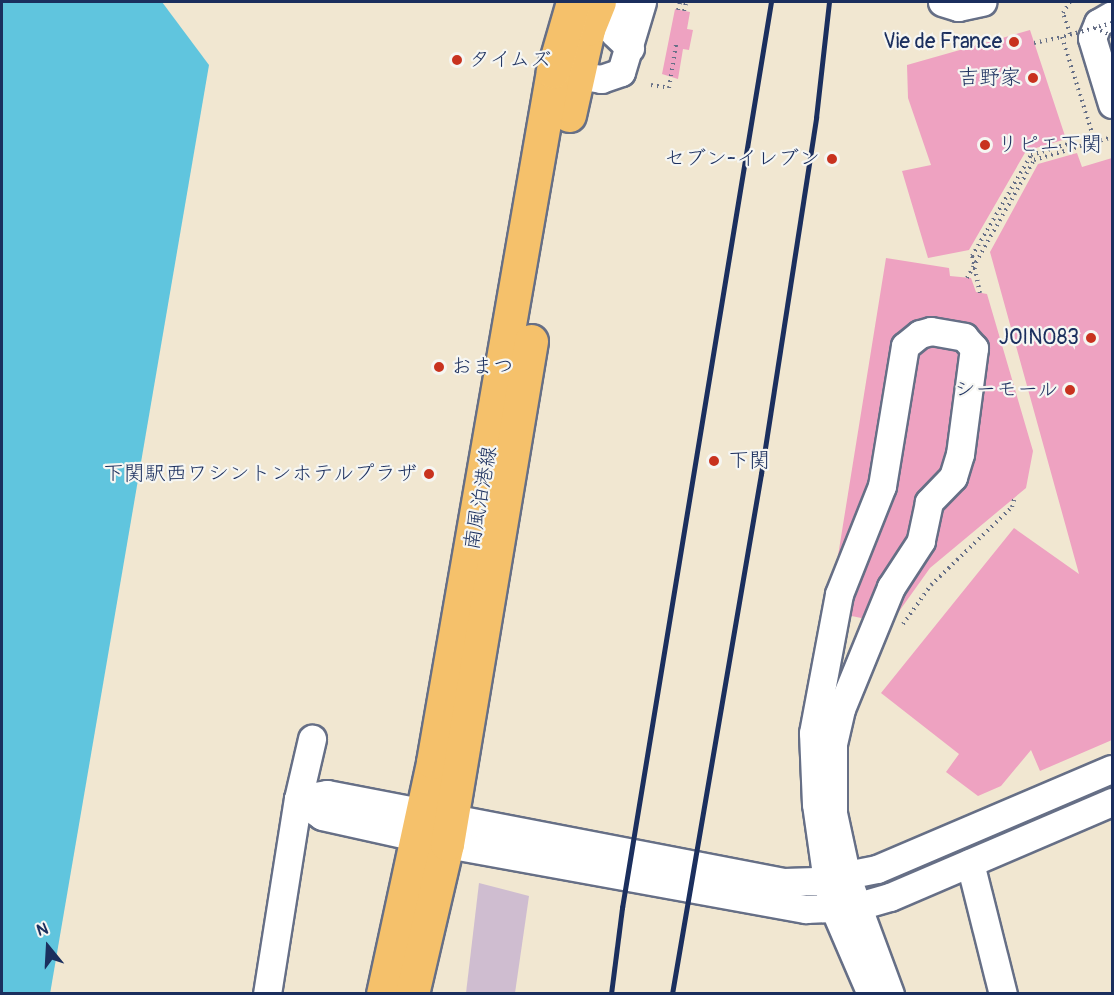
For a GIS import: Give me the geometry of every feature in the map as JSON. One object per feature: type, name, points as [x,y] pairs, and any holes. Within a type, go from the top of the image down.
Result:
[{"type":"main road","name":"南風泊港線","points":[[412,993],[435,827],[565,73],[573,2]]},
{"type":"main road","name":"南風泊港線","points":[[565,73],[599,2]]},
{"type":"main road","name":"南風泊港線","points":[[383,993],[435,827]]},
{"type":"street","points":[[623,2],[614,33],[630,48]]},
{"type":"street","points":[[565,73],[615,76],[626,66],[642,2]]},
{"type":"street","points":[[942,2],[958,6],[982,2]]},
{"type":"street","points":[[1104,21],[1098,23],[1092,38],[1111,97]]},
{"type":"street","points":[[837,879],[833,813],[836,731],[841,709],[891,587],[921,541],[929,502],[953,477],[976,356],[964,337],[931,331],[920,333],[905,346],[882,486],[839,594],[813,733],[816,804],[845,908],[871,993]]},
{"type":"street","points":[[267,993],[298,799],[312,739]]},
{"type":"street","points":[[298,799],[322,816],[435,827],[784,882],[837,879],[877,869],[1113,769]]},
{"type":"street","points":[[435,827],[782,906],[845,908],[890,897],[1113,802]]},
{"type":"street","points":[[970,863],[1003,993]]},
{"type":"street","points":[[845,908],[890,993]]},
{"type":"path","points":[[678,10],[680,2]]},
{"type":"path","points":[[684,10],[686,2]]},
{"type":"path","points":[[1070,35],[1063,13],[1071,2]]},
{"type":"path","points":[[1104,21],[1113,36]]},
{"type":"path","points":[[1034,43],[1070,35],[1104,21],[1113,23]]},
{"type":"path","points":[[1062,37],[1095,142]]},
{"type":"path","points":[[651,85],[669,88],[676,45]]},
{"type":"path","points":[[967,278],[1034,160],[1113,137]]},
{"type":"path","points":[[980,293],[972,256],[1031,156],[1071,143]]},
{"type":"path","points":[[897,634],[931,585],[1012,507],[1015,496]]},
{"type":"shaded area","points":[[479,883],[529,896],[515,993],[466,993]]},
{"type":"water","points":[[2,2],[162,2],[209,65],[50,994],[2,993]]},
{"type":"building","points":[[675,9],[690,12],[687,29],[693,30],[689,50],[683,49],[678,79],[662,74]]},
{"type":"building","name":"リピエ下関","points":[[1030,30],[1066,139],[1026,151],[969,250],[928,258],[902,171],[931,165],[908,98],[907,65]]},
{"type":"building","name":"シーモール","points":[[1077,153],[1082,167],[1112,158],[1112,740],[1040,771],[1031,750],[1001,786],[978,796],[946,772],[959,754],[881,693],[1014,528],[1079,574],[990,252],[1038,164]]},
{"type":"building","points":[[886,258],[949,268],[950,276],[971,278],[976,292],[987,294],[1033,451],[1026,488],[930,568],[890,624],[842,614],[832,593]]},
{"type":"railway","points":[[611,994],[622,908],[771,2]]},
{"type":"railway","points":[[672,994],[761,474],[816,118],[829,2]]},
{"type":"place","name":"Vie de France","points":[[1014,42]]},
{"type":"place","name":"タイムズ","points":[[457,60]]},
{"type":"place","name":"吉野家","points":[[1033,78]]},
{"type":"place","name":"リピエ下関","points":[[985,145]]},
{"type":"place","name":"セブン-イレブン","points":[[832,159]]},
{"type":"place","name":"JOIN083","points":[[1091,338]]},
{"type":"place","name":"おまつ","points":[[439,367]]},
{"type":"place","name":"シーモール","points":[[1070,390]]},
{"type":"place","name":"下関","points":[[714,461]]},
{"type":"place","name":"下関駅西ワシントンホテルプラザ","points":[[429,474]]}]
